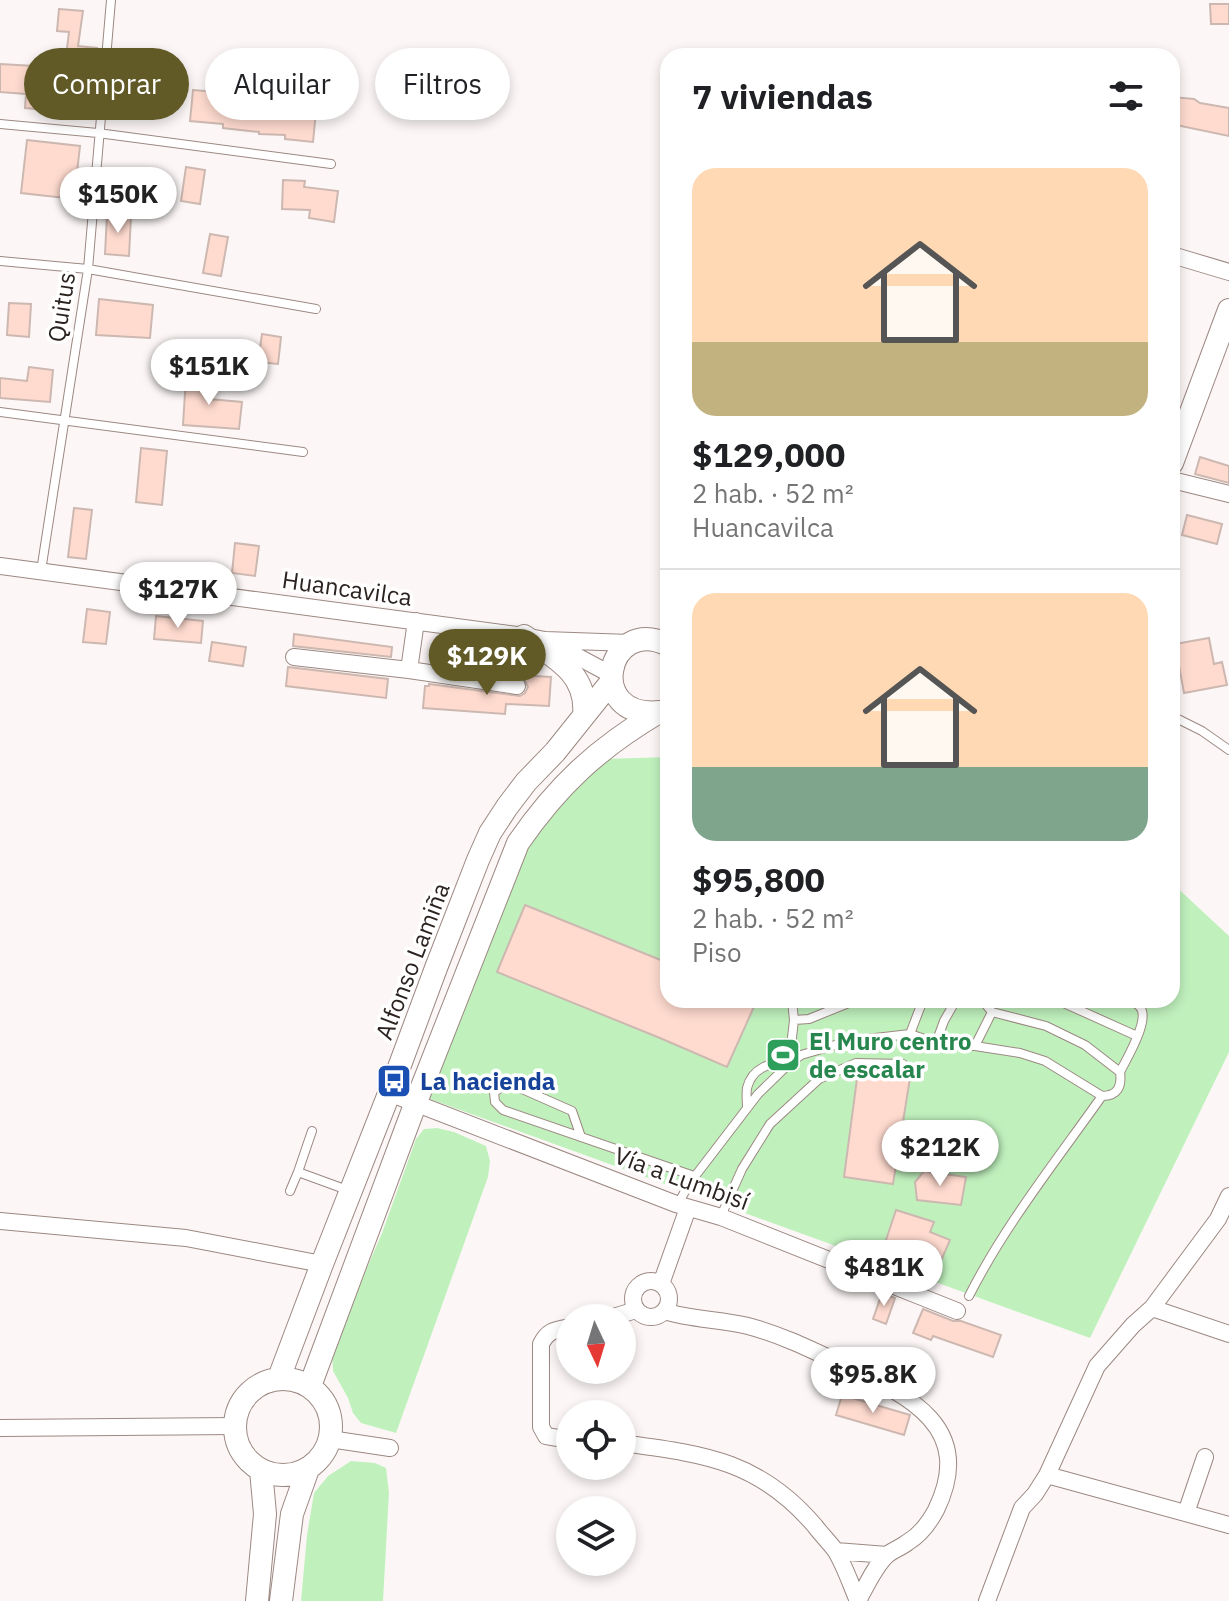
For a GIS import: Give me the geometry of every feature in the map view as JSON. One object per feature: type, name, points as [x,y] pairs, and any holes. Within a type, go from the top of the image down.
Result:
[{"type":"street","points":[[1180,257],[1229,272]]},
{"type":"street","points":[[1180,442],[1229,310]]},
{"type":"street","points":[[1180,482],[1229,494]]},
{"type":"street","name":"Huancavilca","points":[[0,566],[534,638],[630,643]]},
{"type":"street","points":[[409,670],[416,621]]},
{"type":"street","points":[[534,638],[580,684],[585,697],[584,715]]},
{"type":"street","name":"Huancavilca","points":[[534,638],[575,654],[610,678]]},
{"type":"street","points":[[630,643],[643,639],[660,641]]},
{"type":"street","name":"Alfonso Lamiña","points":[[279,1378],[490,833],[526,782],[584,715],[610,678],[616,656],[630,643]]},
{"type":"street","points":[[294,657],[517,686]]},
{"type":"street","points":[[610,678],[617,697],[628,708],[643,713],[660,710]]},
{"type":"street","points":[[310,1386],[416,1102],[518,843],[540,811],[581,768],[623,734],[660,712]]},
{"type":"street","name":"Vía a Lumbisí","points":[[389,1093],[682,1206],[721,1217],[957,1311]]},
{"type":"street","points":[[987,1601],[1022,1508],[1047,1475],[1097,1366],[1152,1308],[1218,1219],[1229,1196]]},
{"type":"street","points":[[661,1284],[682,1206]]},
{"type":"street","points":[[0,1221],[186,1238],[322,1264]]},
{"type":"street","points":[[634,1304],[634,1293],[645,1282],[653,1281],[666,1289],[669,1297],[664,1311],[655,1316],[645,1316],[636,1310]]},
{"type":"street","points":[[1152,1308],[1229,1334]]},
{"type":"street","points":[[664,1311],[744,1325],[780,1336],[894,1389],[927,1413],[943,1438],[948,1461],[936,1510],[912,1540],[887,1555],[858,1601]]},
{"type":"street","points":[[556,1331],[546,1334],[541,1344],[541,1427],[546,1436],[556,1438]]},
{"type":"street","points":[[279,1378],[310,1386],[322,1397],[330,1412],[332,1428],[329,1444],[320,1458],[308,1469],[276,1475],[248,1461],[239,1448],[235,1433],[235,1417],[241,1403],[264,1382],[279,1378]]},
{"type":"street","points":[[0,1428],[235,1426]]},
{"type":"street","points":[[330,1439],[390,1448]]},
{"type":"street","points":[[636,1445],[719,1460],[754,1474],[781,1492],[836,1551],[858,1601]]},
{"type":"street","points":[[1186,1513],[1205,1457]]},
{"type":"street","points":[[281,1601],[292,1514],[308,1469]]},
{"type":"street","points":[[257,1601],[265,1514],[261,1470]]},
{"type":"street","points":[[1047,1475],[1229,1525]]},
{"type":"street","points":[[836,1551],[887,1555]]},
{"type":"lane","name":"Quitus","points":[[41,572],[88,269],[111,0]]},
{"type":"lane","points":[[0,124],[98,133],[331,164]]},
{"type":"lane","points":[[0,261],[88,269],[316,309]]},
{"type":"lane","points":[[0,412],[303,452]]},
{"type":"lane","points":[[1180,720],[1229,750]]},
{"type":"lane","points":[[789,1064],[793,1008]]},
{"type":"lane","points":[[794,1020],[809,1019],[836,1008]]},
{"type":"lane","points":[[910,1034],[920,1008]]},
{"type":"lane","points":[[936,1043],[951,1008]]},
{"type":"lane","points":[[989,1008],[992,1012],[1046,1026],[1085,1045],[1120,1072]]},
{"type":"lane","points":[[1075,1008],[1137,1036]]},
{"type":"lane","points":[[682,1206],[694,1176],[758,1094],[801,1055],[849,1041],[910,1034],[936,1043],[1020,1053],[1045,1061],[1102,1096],[1108,1096],[1120,1089],[1120,1072],[1145,1020],[1141,1008]]},
{"type":"lane","points":[[975,1046],[992,1012]]},
{"type":"lane","points":[[747,1108],[747,1088],[755,1073],[777,1062],[789,1064]]},
{"type":"lane","points":[[721,1217],[742,1169],[770,1124],[819,1079],[856,1063],[903,1064]]},
{"type":"lane","points":[[581,1137],[572,1111],[513,1085],[494,1092],[495,1102],[503,1110],[581,1137],[694,1176]]},
{"type":"lane","points":[[969,1296],[986,1263],[1031,1195],[1102,1096]]},
{"type":"lane","points":[[290,1191],[312,1131]]},
{"type":"lane","points":[[298,1172],[351,1191]]},
{"type":"green space","points":[[660,757],[660,1008],[1180,1008],[1180,890],[1229,936],[1229,1052],[1090,1338],[427,1098],[518,843],[603,759]]},
{"type":"green space","points":[[437,1128],[486,1146],[490,1161],[488,1177],[396,1433],[361,1423],[333,1371],[332,1354],[382,1233],[416,1139],[424,1129]]},
{"type":"green space","points":[[351,1461],[375,1463],[386,1468],[389,1493],[383,1601],[301,1601],[314,1493],[328,1476]]},
{"type":"water","points":[[946,1128],[950,1135],[960,1137],[961,1161],[939,1170],[928,1157],[930,1132]]},
{"type":"building","points":[[1210,4],[1229,4],[1229,24],[1211,24]]},
{"type":"building","points":[[59,9],[83,11],[78,46],[97,48],[67,48],[69,32],[57,31]]},
{"type":"building","points":[[0,64],[24,65],[24,94],[0,92]]},
{"type":"building","points":[[193,90],[205,91],[205,120],[315,120],[313,142],[285,139],[285,135],[223,128],[223,124],[190,121]]},
{"type":"building","points":[[1180,98],[1229,108],[1229,136],[1180,126]]},
{"type":"building","points":[[27,140],[80,146],[74,199],[21,193]]},
{"type":"building","points":[[186,167],[205,170],[200,204],[181,201]]},
{"type":"building","points":[[283,180],[305,181],[304,187],[338,191],[334,222],[309,218],[310,210],[282,209]]},
{"type":"building","points":[[107,215],[131,216],[129,256],[105,254]]},
{"type":"building","points":[[210,234],[228,237],[221,276],[203,273]]},
{"type":"building","points":[[99,299],[153,305],[150,338],[96,335]]},
{"type":"building","points":[[9,303],[31,304],[29,337],[7,335]]},
{"type":"building","points":[[262,334],[281,337],[278,364],[258,362]]},
{"type":"building","points":[[29,367],[53,370],[50,402],[0,398],[0,378],[27,381]]},
{"type":"building","points":[[186,377],[210,378],[209,399],[242,402],[239,429],[183,425]]},
{"type":"building","points":[[141,448],[167,451],[162,505],[136,502]]},
{"type":"building","points":[[1200,457],[1229,466],[1229,483],[1195,474]]},
{"type":"building","points":[[74,508],[92,510],[86,559],[68,557]]},
{"type":"building","points":[[1187,515],[1222,524],[1217,544],[1182,535]]},
{"type":"building","points":[[235,543],[259,546],[255,576],[232,573]]},
{"type":"building","points":[[87,609],[110,612],[106,644],[83,642]]},
{"type":"building","points":[[156,616],[203,621],[201,643],[154,639]]},
{"type":"building","points":[[294,634],[392,647],[391,657],[293,646]]},
{"type":"building","points":[[1209,638],[1214,664],[1222,662],[1227,685],[1184,693],[1180,643]]},
{"type":"building","points":[[212,642],[246,647],[243,666],[209,661]]},
{"type":"building","points":[[433,654],[511,663],[510,674],[432,662]]},
{"type":"building","points":[[288,667],[388,679],[386,698],[286,686]]},
{"type":"building","points":[[518,675],[551,677],[549,706],[506,704],[505,714],[423,708],[425,686],[429,684],[520,696],[528,687],[524,678]]},
{"type":"building","points":[[525,905],[660,960],[660,1008],[753,1008],[727,1067],[497,972]]},
{"type":"building","points":[[858,1071],[910,1078],[893,1184],[844,1177]]},
{"type":"building","points":[[924,1171],[966,1177],[961,1205],[917,1200],[915,1182]]},
{"type":"building","points":[[896,1210],[934,1222],[930,1232],[950,1240],[940,1263],[923,1256],[921,1261],[883,1249]]},
{"type":"building","points":[[882,1293],[895,1298],[886,1324],[873,1319]]},
{"type":"building","points":[[923,1309],[1001,1335],[993,1357],[933,1336],[931,1340],[913,1333]]},
{"type":"building","points":[[842,1395],[910,1415],[904,1435],[836,1415]]},
{"type":"place","name":"El Muro centro de escalar","points":[[783,1055]]},
{"type":"place","name":"La hacienda","points":[[394,1081]]}]
